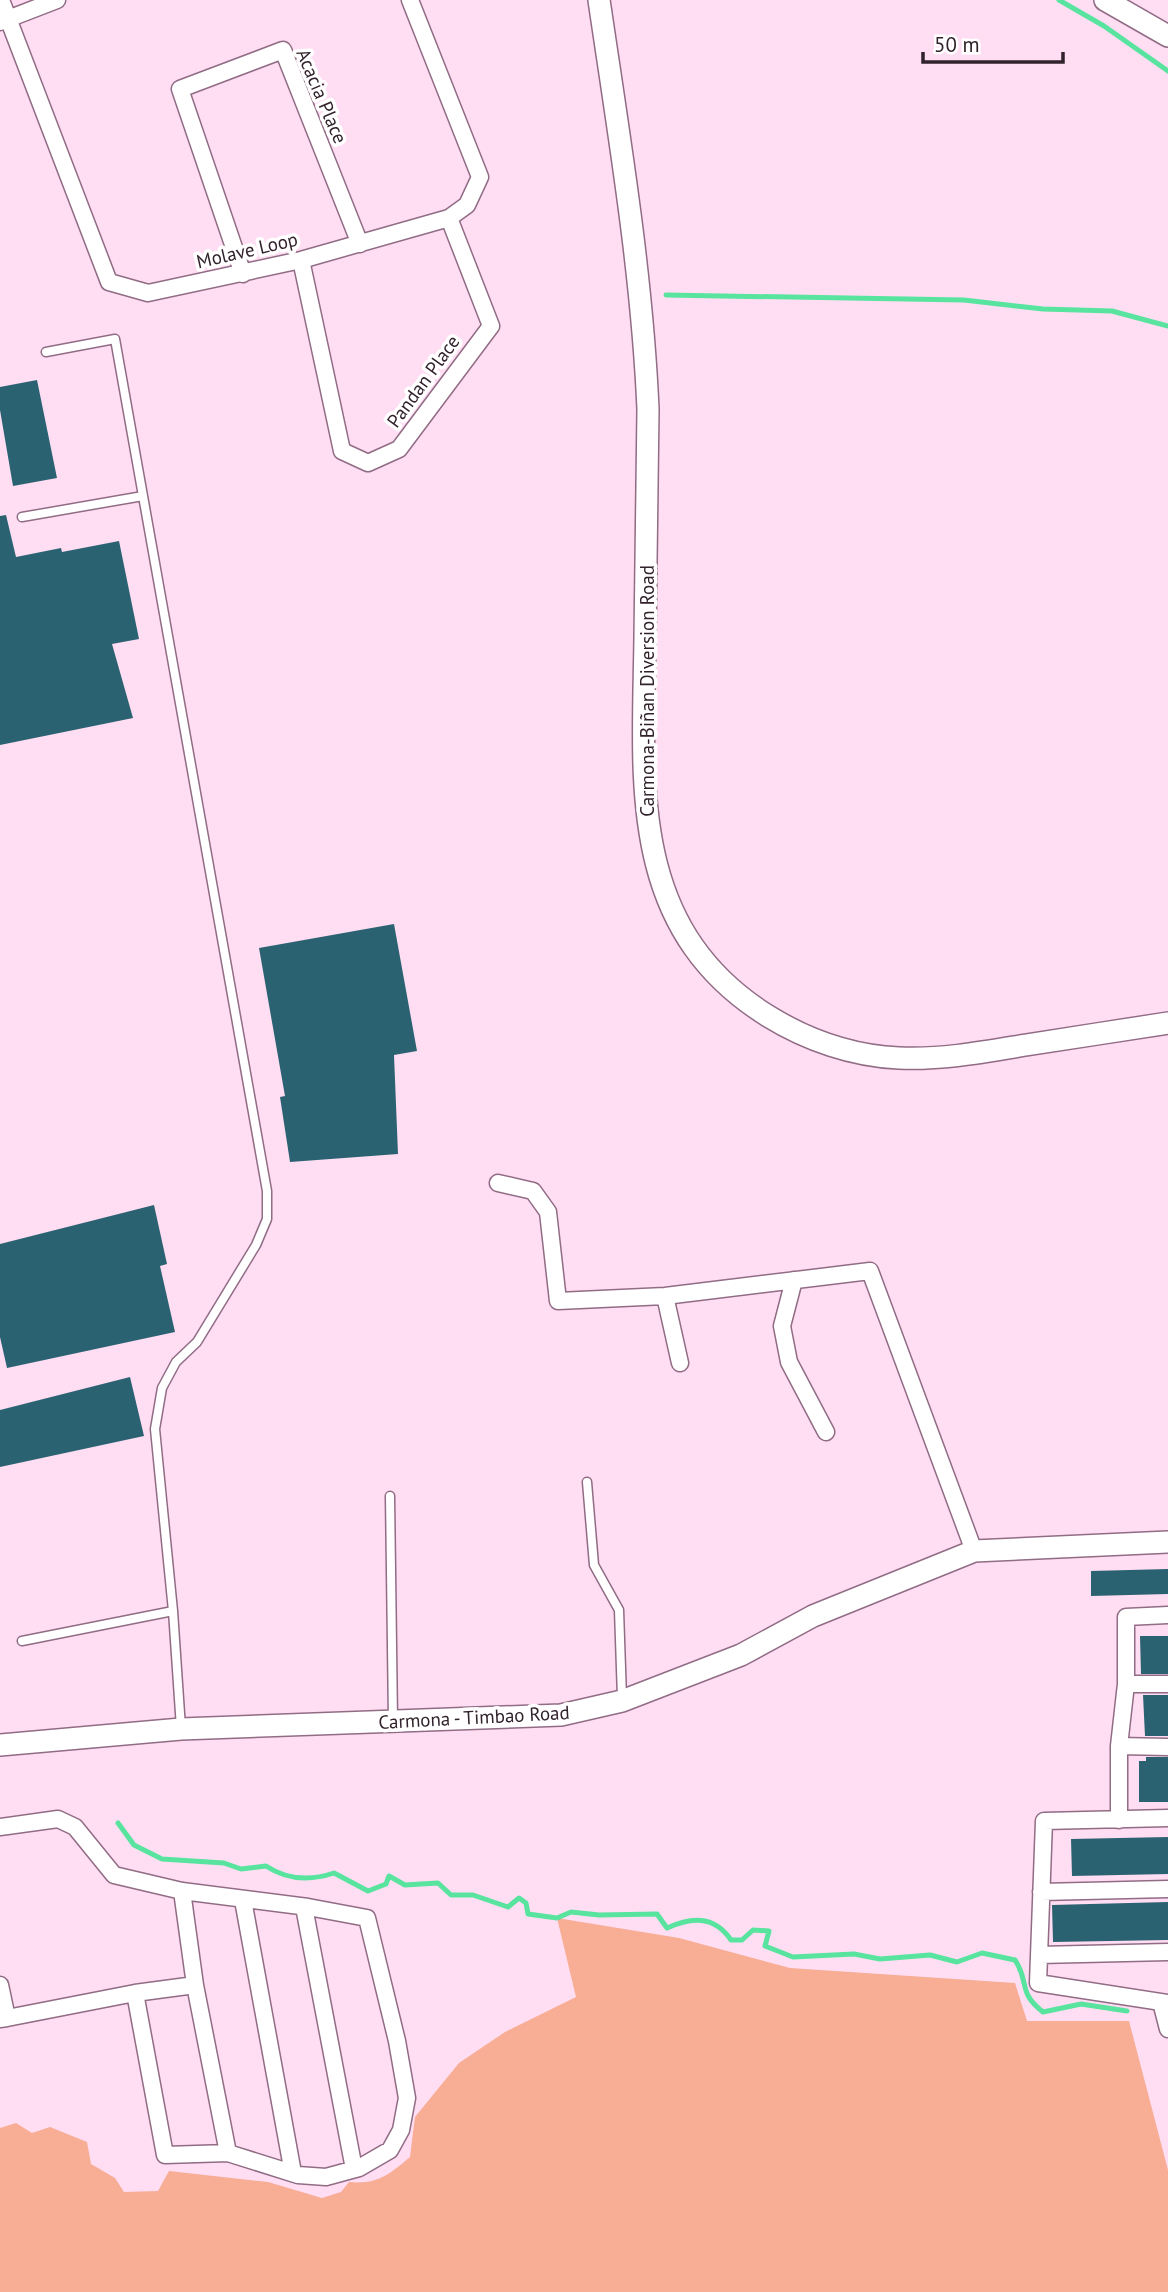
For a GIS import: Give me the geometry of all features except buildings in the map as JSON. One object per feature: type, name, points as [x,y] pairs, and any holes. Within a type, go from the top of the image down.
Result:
[{"type":"main road","name":"Carmona-Biñan Diversion Road","points":[[599,0],[628,200],[646,361],[648,409],[643,752],[646,812],[657,869],[674,914],[717,975],[752,1006],[799,1033],[866,1054],[897,1058],[960,1056],[1168,1023]]},
{"type":"main road","points":[[1105,0],[1168,36]]},
{"type":"main road","name":"Carmona - Timbao Road","points":[[0,1745],[181,1729],[561,1715],[622,1701],[741,1655],[813,1616],[974,1551],[1168,1542]]},
{"type":"street","name":"Molave Loop","points":[[1,0],[4,21],[109,282],[148,293],[301,260],[449,218]]},
{"type":"street","points":[[4,21],[57,0]]},
{"type":"street","points":[[410,0],[480,177],[467,205],[449,218]]},
{"type":"street","name":"Acacia Place","points":[[243,274],[180,89],[283,50],[360,244]]},
{"type":"street","name":"Pandan Place","points":[[301,260],[342,451],[368,463],[399,449],[491,326],[449,218]]},
{"type":"street","points":[[498,1183],[533,1191],[548,1212],[558,1301],[665,1296],[870,1271],[974,1551]]},
{"type":"street","points":[[794,1280],[782,1326],[789,1362],[826,1432]]},
{"type":"street","points":[[665,1296],[680,1363]]},
{"type":"street","points":[[1119,1820],[1119,1746],[1126,1684],[1126,1617],[1168,1615]]},
{"type":"street","points":[[1126,1684],[1168,1684]]},
{"type":"street","points":[[1119,1746],[1168,1746]]},
{"type":"street","points":[[1168,1818],[1044,1821],[1038,1983],[1165,2003],[1168,2029]]},
{"type":"street","points":[[0,1827],[58,1819],[75,1827],[114,1875],[182,1891],[367,1918],[397,2041],[407,2098],[401,2130],[390,2150],[354,2169],[326,2177],[293,2173],[228,2153],[165,2155],[135,1993]]},
{"type":"street","points":[[1041,1892],[1168,1889]]},
{"type":"street","points":[[182,1891],[195,1985],[228,2153]]},
{"type":"street","points":[[243,1900],[293,2173]]},
{"type":"street","points":[[304,1907],[354,2169]]},
{"type":"street","points":[[1039,1955],[1168,1952]]},
{"type":"street","points":[[0,1985],[3,2019],[135,1993],[195,1985]]},
{"type":"lane","points":[[46,352],[114,339],[267,1191],[267,1219],[256,1245],[198,1342],[176,1362],[162,1388],[155,1429],[173,1611],[181,1729]]},
{"type":"lane","points":[[22,517],[143,496]]},
{"type":"lane","points":[[587,1482],[594,1565],[619,1610],[622,1701]]},
{"type":"lane","points":[[390,1496],[393,1722]]},
{"type":"lane","points":[[22,1641],[173,1611]]},
{"type":"shaded area","points":[[557,1918],[679,1938],[790,1968],[1015,1983],[1027,2021],[1129,2021],[1168,2170],[1168,2292],[0,2292],[0,2128],[16,2123],[32,2133],[50,2127],[87,2142],[91,2164],[115,2178],[124,2192],[158,2191],[169,2171],[268,2182],[322,2198],[341,2192],[349,2182],[375,2180],[410,2157],[415,2117],[459,2063],[505,2032],[576,1997]]},
{"type":"waterway","points":[[1059,0],[1104,26],[1168,71]]},
{"type":"waterway","points":[[666,295],[964,300],[1043,309],[1112,311],[1168,326]]},
{"type":"waterway","points":[[118,1823],[134,1845],[162,1859],[224,1863],[241,1869],[266,1866],[299,1878],[334,1873],[368,1891],[386,1884],[389,1876],[405,1885],[438,1883],[451,1895],[473,1895],[508,1907],[519,1898],[526,1903],[528,1914],[557,1918],[571,1912],[599,1915],[657,1914],[667,1928],[693,1920],[710,1922],[731,1940],[742,1940],[753,1930],[769,1931],[765,1946],[793,1957],[854,1954],[880,1959],[930,1955],[957,1962],[982,1953],[1015,1960],[1030,1999],[1043,2012],[1081,2004],[1127,2011]]}]
